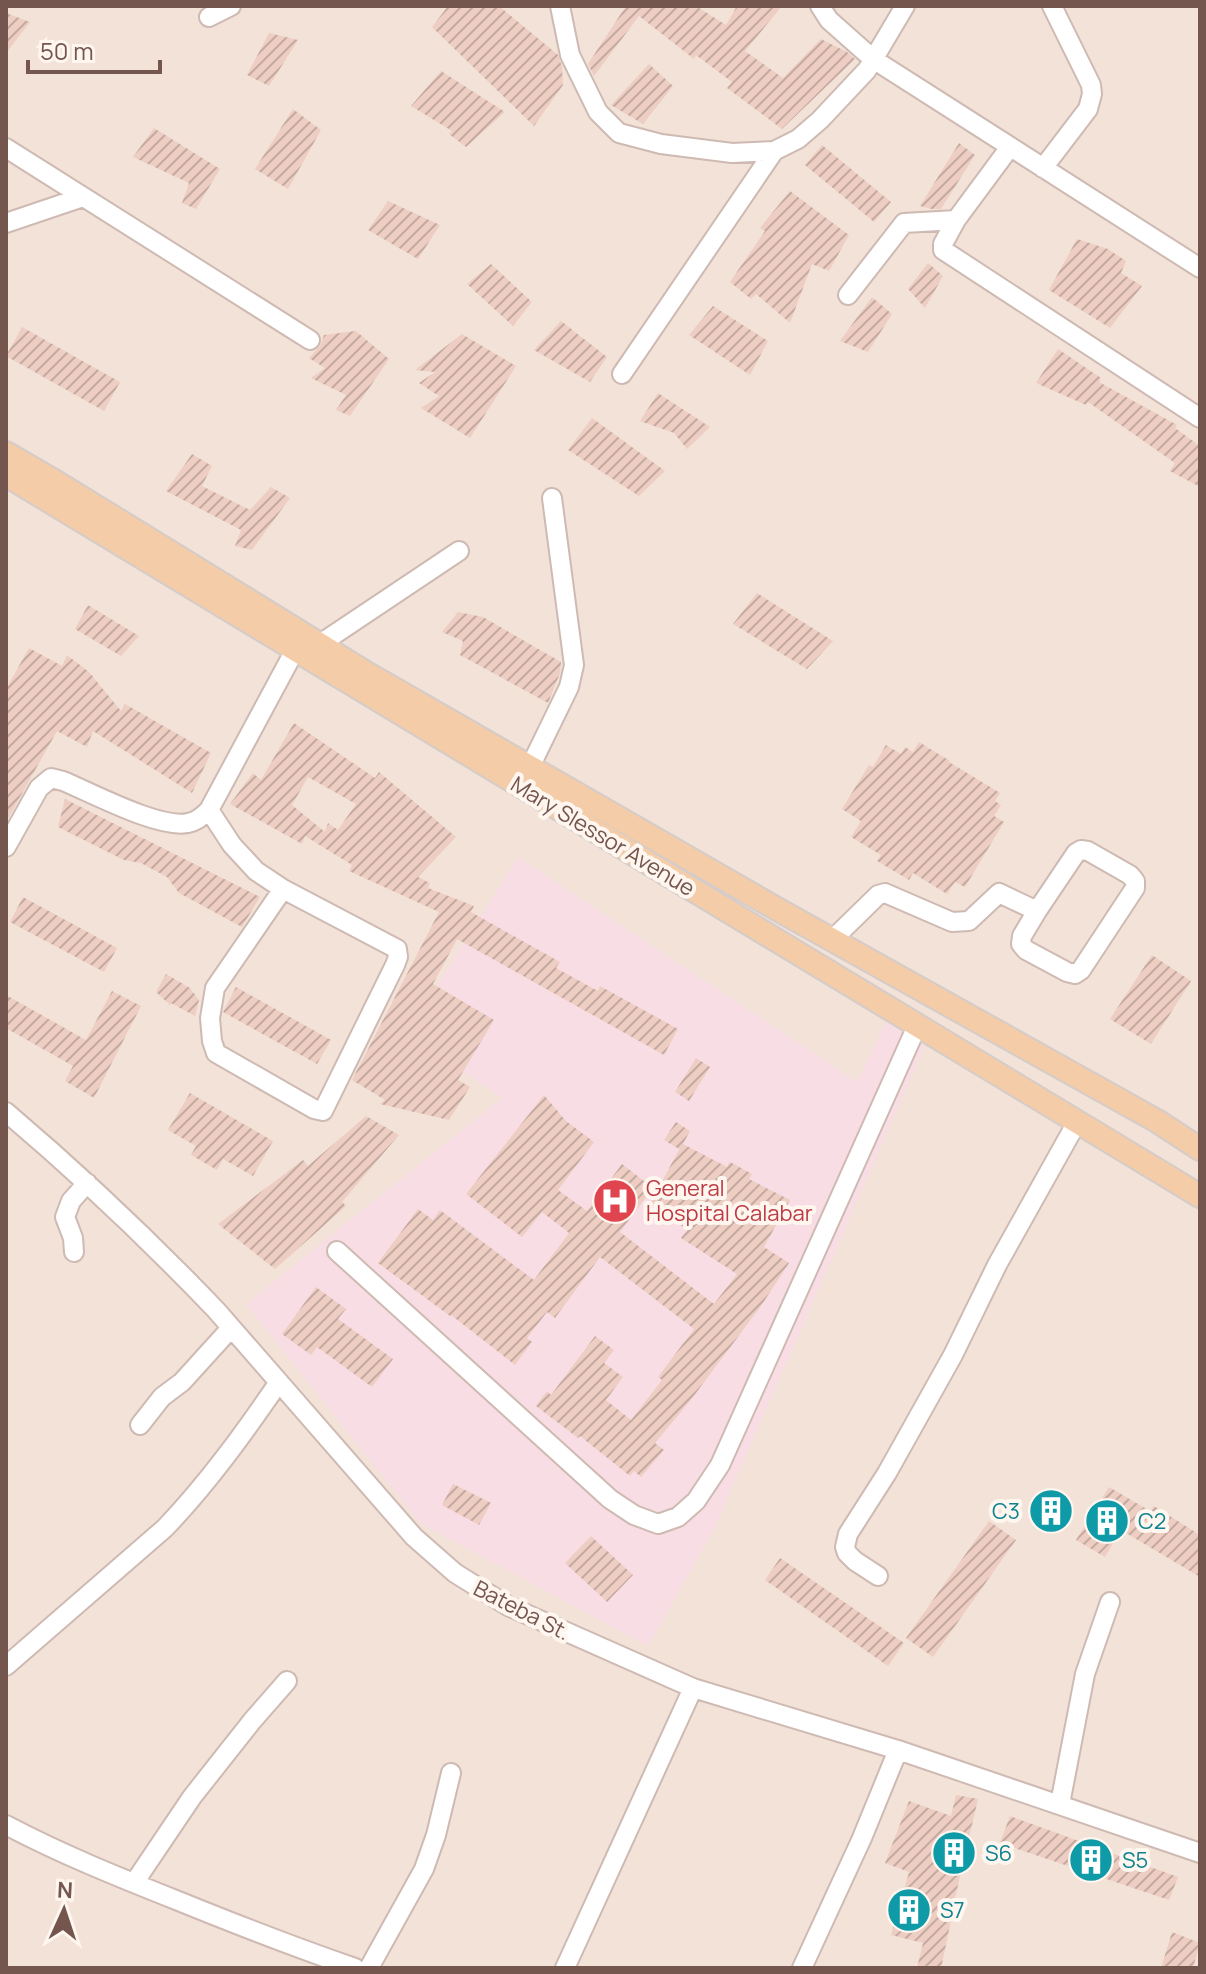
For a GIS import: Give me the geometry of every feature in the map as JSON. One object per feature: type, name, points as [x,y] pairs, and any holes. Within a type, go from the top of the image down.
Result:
[{"type":"main road","name":"Mary Slessor Avenue","points":[[6,453],[368,674],[832,940],[1157,1121],[1200,1149]]},
{"type":"main road","name":"Mary Slessor Avenue","points":[[6,475],[1200,1196]]},
{"type":"street","points":[[209,17],[231,6]]},
{"type":"street","points":[[560,6],[570,55],[598,112],[619,133],[661,144],[732,153],[774,151],[798,139],[867,70],[905,6]]},
{"type":"street","points":[[820,6],[829,20],[873,59],[1200,268]]},
{"type":"street","points":[[1043,168],[1088,109],[1092,94],[1091,85],[1052,6]]},
{"type":"street","points":[[1010,147],[956,220],[943,250],[1200,418]]},
{"type":"street","points":[[6,148],[310,340]]},
{"type":"street","points":[[622,374],[774,151]]},
{"type":"street","points":[[6,223],[83,197]]},
{"type":"street","points":[[848,295],[904,223],[956,220]]},
{"type":"street","points":[[530,767],[569,687],[574,665],[552,498]]},
{"type":"street","points":[[320,644],[459,551]]},
{"type":"street","points":[[6,847],[39,788],[51,778],[158,822],[186,824],[196,821],[209,810],[295,650]]},
{"type":"street","points":[[209,810],[232,845],[256,871],[283,889],[397,949],[398,957],[323,1111],[314,1109],[216,1053],[212,1041],[210,1018],[215,988],[283,889]]},
{"type":"street","points":[[1081,850],[1130,875],[1135,881],[1135,888],[1081,970],[1075,974],[1026,950],[1021,944],[1022,936],[1037,911],[1081,850]]},
{"type":"street","points":[[832,940],[878,895],[885,893],[952,922],[969,921],[999,893],[1037,911]]},
{"type":"street","points":[[337,1251],[610,1499],[634,1515],[658,1524],[678,1517],[696,1501],[720,1465],[917,1026]]},
{"type":"street","name":"Bateba St.","points":[[6,1112],[87,1183],[183,1276],[414,1537],[455,1573],[508,1606],[693,1688],[898,1750],[1200,1853]]},
{"type":"street","points":[[878,1576],[847,1553],[848,1534],[887,1473],[953,1355],[997,1265],[1077,1122]]},
{"type":"street","points":[[74,1252],[73,1238],[65,1217],[71,1201],[87,1183]]},
{"type":"street","points":[[140,1425],[162,1397],[182,1382],[231,1328]]},
{"type":"street","points":[[6,1666],[181,1512],[246,1431],[279,1382]]},
{"type":"street","points":[[1060,1804],[1085,1674],[1110,1602]]},
{"type":"street","points":[[134,1883],[192,1797],[287,1681]]},
{"type":"street","points":[[565,1968],[693,1688]]},
{"type":"street","points":[[802,1968],[862,1838],[898,1750]]},
{"type":"street","points":[[369,1968],[424,1869],[451,1773]]},
{"type":"street","points":[[6,1825],[134,1883],[293,1947],[355,1968]]},
{"type":"shaded area","points":[[6,6],[1200,6],[1200,1968],[6,1968]]},
{"type":"shaded area","name":"General Hospital Calabar","points":[[518,857],[857,1082],[886,1022],[926,1043],[713,1531],[648,1646],[420,1523],[246,1304],[502,1098],[417,1040],[448,991],[437,986]]},
{"type":"building","points":[[448,6],[499,6],[558,55],[563,85],[534,126],[432,27]]},
{"type":"building","points":[[626,6],[696,6],[726,25],[737,6],[782,6],[745,51],[783,78],[821,39],[855,59],[782,129],[727,88],[732,82],[696,55],[694,59],[639,16],[594,76],[588,64]]},
{"type":"building","points":[[6,13],[30,22],[6,53]]},
{"type":"building","points":[[269,33],[298,40],[269,86],[247,75]]},
{"type":"building","points":[[649,64],[673,86],[643,124],[611,105]]},
{"type":"building","points":[[441,71],[505,112],[466,147],[449,134],[452,131],[411,106]]},
{"type":"building","points":[[293,109],[321,130],[288,189],[255,169]]},
{"type":"building","points":[[154,128],[220,169],[196,209],[182,203],[189,183],[133,157]]},
{"type":"building","points":[[959,143],[975,155],[941,209],[920,206]]},
{"type":"building","points":[[822,145],[891,202],[874,222],[805,165]]},
{"type":"building","points":[[790,191],[849,235],[829,271],[812,264],[790,323],[756,294],[751,299],[730,282],[765,231],[760,228]]},
{"type":"building","points":[[388,201],[440,225],[418,259],[368,230]]},
{"type":"building","points":[[1077,239],[1108,249],[1126,261],[1121,273],[1142,286],[1110,328],[1049,290]]},
{"type":"building","points":[[928,263],[943,276],[925,308],[908,289]]},
{"type":"building","points":[[491,264],[532,302],[513,326],[467,284]]},
{"type":"building","points":[[872,297],[892,314],[868,352],[840,341]]},
{"type":"building","points":[[713,306],[768,341],[750,375],[689,335]]},
{"type":"building","points":[[561,321],[607,357],[590,382],[534,350]]},
{"type":"building","points":[[22,327],[120,382],[104,411],[6,356]]},
{"type":"building","points":[[356,331],[389,359],[350,416],[336,410],[346,395],[311,378],[325,368],[309,358],[320,346],[324,335]]},
{"type":"building","points":[[462,334],[516,366],[470,438],[421,408],[439,396],[419,383],[435,372],[415,370]]},
{"type":"building","points":[[1058,349],[1101,378],[1099,382],[1177,425],[1175,428],[1200,446],[1200,487],[1170,471],[1175,463],[1088,402],[1086,405],[1036,383]]},
{"type":"building","points":[[658,393],[710,427],[687,449],[674,433],[640,421]]},
{"type":"building","points":[[592,418],[665,471],[639,496],[568,450]]},
{"type":"building","points":[[192,454],[212,466],[202,486],[250,510],[271,487],[290,498],[252,550],[235,546],[241,530],[166,491]]},
{"type":"building","points":[[757,593],[833,641],[807,669],[733,624]]},
{"type":"building","points":[[88,605],[139,636],[121,656],[75,629]]},
{"type":"building","points":[[458,612],[483,617],[561,662],[548,703],[460,655],[463,641],[442,632]]},
{"type":"building","points":[[29,648],[62,666],[67,655],[89,672],[121,711],[125,704],[211,753],[192,793],[93,731],[87,747],[57,731],[6,822],[6,689]]},
{"type":"building","points":[[294,723],[375,778],[379,772],[456,837],[418,877],[430,883],[428,888],[474,906],[471,912],[560,962],[556,968],[598,991],[600,986],[678,1029],[664,1055],[457,939],[433,984],[494,1020],[458,1080],[470,1087],[449,1120],[380,1104],[385,1100],[352,1080],[439,912],[349,871],[352,865],[305,836],[302,844],[230,804],[253,773],[261,780]],"holes":[[[308,777],[356,804],[338,830],[328,823],[325,832],[292,805]]]},
{"type":"building","points":[[919,742],[1000,793],[995,801],[1001,805],[994,816],[1004,822],[965,887],[955,882],[947,894],[913,873],[909,880],[877,861],[881,855],[851,837],[861,821],[842,809],[869,765],[873,767],[886,745],[901,754],[905,747],[913,752]]},
{"type":"building","points":[[65,799],[260,897],[242,927],[179,893],[167,877],[141,863],[124,860],[58,827]]},
{"type":"building","points":[[23,897],[117,948],[104,972],[10,922]]},
{"type":"building","points":[[1152,955],[1191,981],[1151,1044],[1110,1019]]},
{"type":"building","points":[[166,974],[190,988],[199,1000],[195,1016],[170,1005],[156,992]]},
{"type":"building","points":[[236,987],[331,1040],[317,1064],[223,1012]]},
{"type":"building","points":[[112,991],[141,1006],[94,1098],[65,1081],[73,1066],[6,1028],[6,995],[86,1040]]},
{"type":"building","points":[[696,1058],[710,1067],[689,1101],[675,1092]]},
{"type":"building","points":[[190,1093],[273,1141],[253,1176],[223,1159],[217,1170],[191,1155],[196,1146],[168,1130]]},
{"type":"building","points":[[544,1095],[566,1121],[594,1142],[558,1190],[587,1211],[622,1164],[653,1188],[620,1232],[714,1304],[737,1274],[681,1238],[687,1230],[651,1202],[680,1148],[664,1140],[676,1122],[690,1131],[683,1144],[727,1167],[730,1162],[752,1174],[749,1179],[790,1200],[764,1247],[789,1263],[761,1306],[655,1443],[664,1450],[641,1477],[634,1471],[630,1476],[536,1406],[547,1391],[551,1395],[595,1336],[614,1350],[604,1363],[623,1377],[606,1400],[631,1420],[662,1380],[658,1377],[694,1329],[600,1257],[555,1318],[547,1312],[527,1338],[532,1342],[515,1365],[378,1263],[418,1209],[433,1220],[440,1210],[534,1280],[569,1233],[542,1212],[522,1237],[466,1194]]},
{"type":"building","points":[[366,1116],[399,1135],[342,1202],[346,1206],[275,1269],[218,1224],[303,1160],[308,1166]]},
{"type":"building","points":[[316,1287],[346,1309],[338,1319],[393,1359],[372,1387],[317,1347],[311,1355],[282,1334]]},
{"type":"building","points":[[453,1484],[491,1503],[479,1525],[442,1505]]},
{"type":"building","points":[[1109,1487],[1150,1511],[1154,1506],[1200,1535],[1200,1577],[1121,1530],[1105,1557],[1076,1540]]},
{"type":"building","name":"C3","points":[[1050,1497],[1066,1504],[1053,1531],[1035,1518]]},
{"type":"building","points":[[989,1521],[1016,1540],[933,1657],[906,1638]]},
{"type":"building","points":[[591,1536],[633,1575],[607,1602],[565,1563]]},
{"type":"building","points":[[780,1558],[904,1643],[888,1666],[765,1580]]},
{"type":"building","points":[[956,1795],[978,1799],[941,1968],[917,1968],[923,1943],[891,1935],[909,1872],[885,1863],[909,1801],[951,1816]]},
{"type":"building","name":"S5","points":[[1010,1816],[1178,1877],[1169,1900],[1000,1843]]},
{"type":"building","points":[[1172,1932],[1200,1943],[1193,1968],[1161,1968]]},
{"type":"place","name":"General Hospital Calabar","points":[[615,1201]]},
{"type":"place","name":"C3","points":[[1051,1511]]},
{"type":"place","name":"C2","points":[[1107,1521]]},
{"type":"place","name":"S6","points":[[954,1853]]},
{"type":"place","name":"S5","points":[[1091,1860]]},
{"type":"place","name":"S7","points":[[909,1910]]}]
